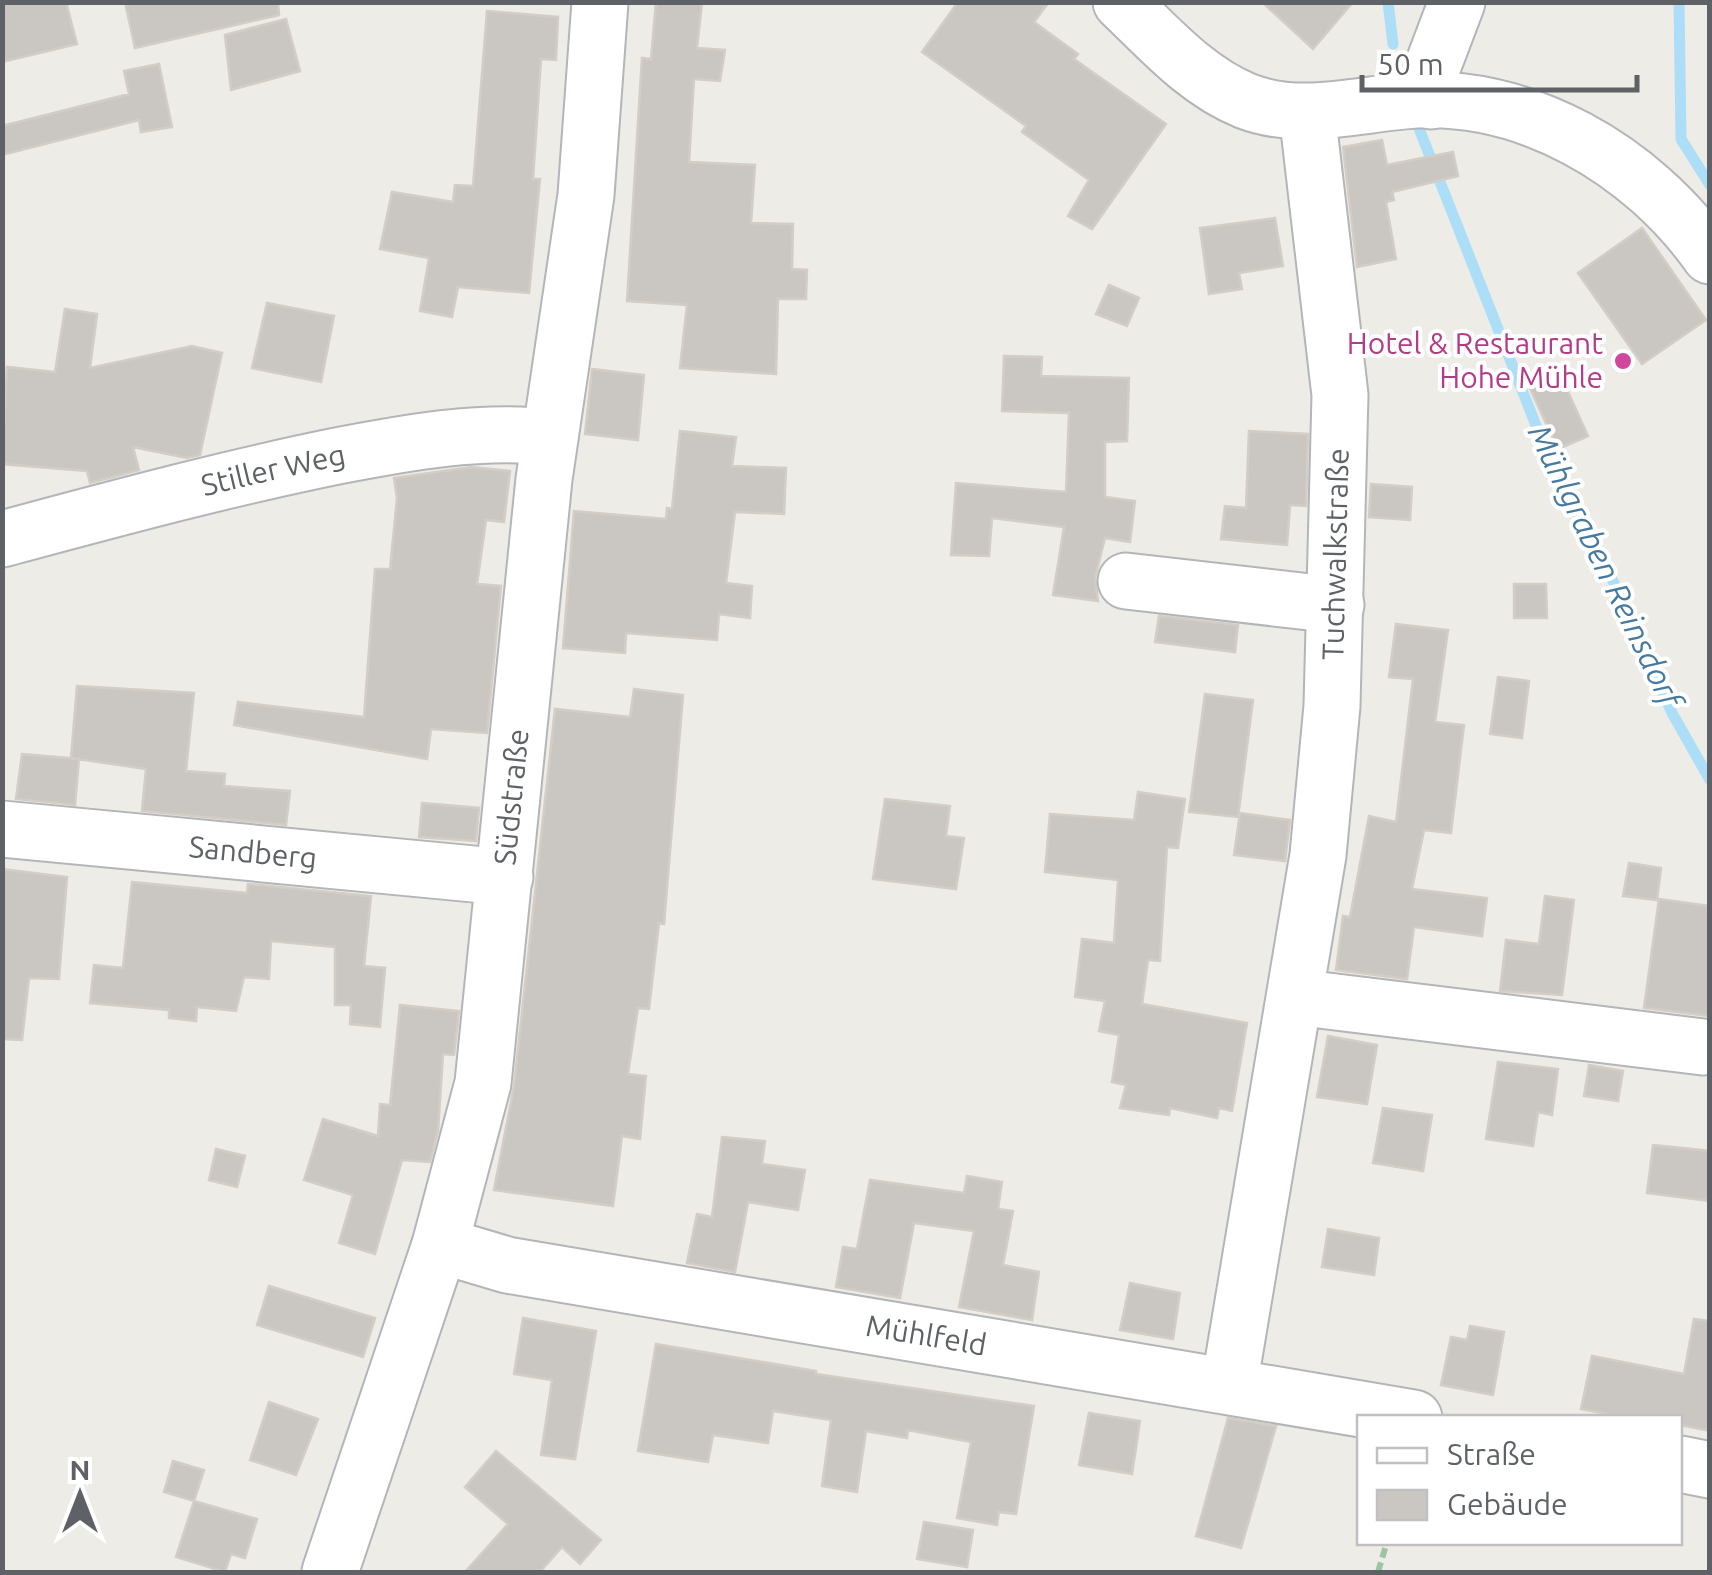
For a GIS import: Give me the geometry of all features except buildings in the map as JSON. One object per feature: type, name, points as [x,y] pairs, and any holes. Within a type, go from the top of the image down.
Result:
[{"type":"street","name":"Südstraße","points":[[330,1572],[440,1245],[483,1083],[550,438],[586,195],[600,2]]},
{"type":"street","points":[[1120,2],[1217,86],[1247,101],[1307,112],[1431,101],[1500,110],[1587,144],[1660,196],[1710,256]]},
{"type":"street","points":[[1431,101],[1432,68],[1458,2]]},
{"type":"street","name":"Tuchwalkstraße","points":[[1228,1386],[1295,998],[1325,796],[1336,605],[1340,395],[1307,112]]},
{"type":"street","name":"Stiller Weg","points":[[2,539],[168,494],[384,447],[470,438],[550,438]]},
{"type":"street","points":[[1126,581],[1336,605]]},
{"type":"street","name":"Sandberg","points":[[2,830],[504,877]]},
{"type":"street","points":[[1295,998],[1703,1048]]},
{"type":"street","name":"Mühlfeld","points":[[440,1245],[507,1265],[1397,1415]]},
{"type":"street","points":[[1682,1464],[1710,1470]]},
{"type":"path","points":[[1378,1572],[1386,1545]]},
{"type":"waterway","name":"Mühlgraben Reinsdorf","points":[[1388,2],[1393,44]]},
{"type":"waterway","points":[[1679,2],[1681,139],[1710,185]]},
{"type":"waterway","name":"Mühlgraben Reinsdorf","points":[[1418,126],[1552,466],[1604,561],[1672,713],[1710,780]]},
{"type":"place","name":"Hotel & Restaurant Hohe Mühle","points":[[1623,361]]}]
